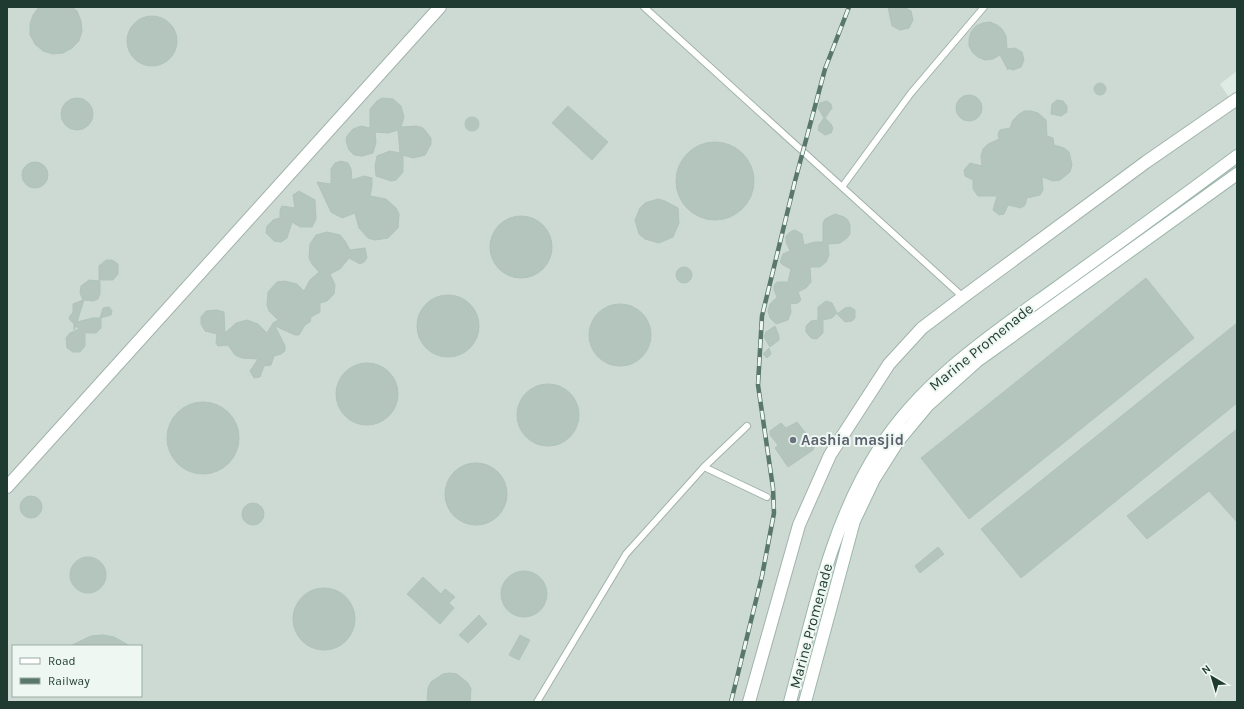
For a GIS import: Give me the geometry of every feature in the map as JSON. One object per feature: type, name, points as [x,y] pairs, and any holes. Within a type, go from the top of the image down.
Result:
[{"type":"street","points":[[7,487],[440,7]]},
{"type":"street","points":[[749,702],[799,524],[830,454],[889,364],[922,328],[963,296],[1146,162],[1237,99]]},
{"type":"street","name":"Marine Promenade","points":[[790,702],[826,567],[847,508],[879,449],[911,407],[937,379],[992,334],[1237,156]]},
{"type":"street","name":"Marine Promenade","points":[[805,702],[854,521],[874,479],[898,441],[928,405],[977,361],[1237,174]]},
{"type":"lane","points":[[644,7],[963,296]]},
{"type":"lane","points":[[842,187],[911,93],[984,7]]},
{"type":"lane","points":[[537,702],[626,554],[704,467],[747,426]]},
{"type":"lane","points":[[704,467],[767,497]]},
{"type":"shaded area","points":[[7,7],[1237,7],[1237,71],[1220,84],[1237,109],[1237,702],[7,702]]},
{"type":"building","points":[[39,7],[72,7],[77,11],[81,21],[82,31],[79,41],[72,48],[63,53],[53,54],[43,51],[35,44],[30,35],[30,24],[33,15]]},
{"type":"building","points":[[888,7],[904,7],[911,11],[913,20],[909,28],[900,30],[892,26]]},
{"type":"building","points":[[147,16],[157,16],[170,23],[177,36],[177,46],[170,59],[157,66],[147,66],[138,62],[131,55],[127,46],[127,36],[131,27],[138,20]]},
{"type":"building","points":[[990,22],[1002,29],[1006,36],[1007,49],[1015,48],[1022,52],[1024,60],[1021,67],[1013,70],[1008,68],[1008,70],[1000,55],[993,59],[985,60],[973,53],[969,46],[971,32],[976,26]]},
{"type":"building","points":[[1098,83],[1102,83],[1106,89],[1102,95],[1098,95],[1094,91],[1094,87]]},
{"type":"building","points":[[969,95],[978,99],[982,108],[978,117],[969,121],[960,117],[956,108],[960,99]]},
{"type":"building","points":[[74,98],[80,98],[89,102],[93,114],[89,126],[80,130],[74,130],[65,126],[61,117],[61,111],[65,102]]},
{"type":"building","points":[[382,98],[393,99],[401,106],[404,117],[401,127],[417,126],[423,128],[431,138],[431,144],[425,155],[413,158],[403,155],[403,172],[396,180],[391,181],[376,176],[375,166],[377,156],[390,151],[400,153],[398,130],[388,133],[375,132],[376,142],[373,153],[362,156],[354,155],[349,150],[346,141],[347,136],[353,129],[361,126],[370,128],[370,109]]},
{"type":"building","points":[[1057,100],[1063,101],[1067,106],[1067,112],[1061,116],[1051,114],[1052,104]]},
{"type":"building","points":[[827,101],[831,104],[832,108],[825,118],[833,128],[831,133],[825,135],[818,130],[819,125],[824,118],[818,108],[820,103]]},
{"type":"building","points":[[568,106],[608,142],[592,160],[552,123]]},
{"type":"building","points":[[1024,111],[1038,113],[1046,120],[1047,136],[1053,138],[1054,145],[1064,148],[1069,152],[1072,165],[1070,172],[1060,180],[1053,181],[1042,177],[1043,190],[1040,195],[1027,198],[1025,205],[1021,208],[1008,205],[1004,214],[999,215],[993,210],[997,196],[978,196],[973,189],[973,180],[965,176],[964,170],[970,163],[982,166],[981,156],[983,149],[988,144],[999,139],[998,134],[1000,130],[1010,128],[1013,120]]},
{"type":"building","points":[[469,117],[475,117],[479,121],[479,127],[475,131],[469,131],[465,127],[465,121]]},
{"type":"building","points":[[715,142],[730,145],[743,153],[751,166],[754,181],[751,196],[743,209],[730,217],[715,220],[700,217],[687,209],[679,196],[676,181],[679,166],[687,153],[700,145]]},
{"type":"building","points":[[341,161],[348,163],[351,169],[352,180],[364,176],[372,178],[370,196],[386,199],[396,208],[399,214],[398,228],[388,238],[375,240],[368,238],[359,228],[355,213],[342,218],[331,212],[317,182],[331,184],[331,169],[335,163]]},
{"type":"building","points":[[35,162],[44,166],[48,175],[44,184],[35,188],[26,184],[22,175],[26,166]]},
{"type":"building","points":[[299,191],[315,200],[316,219],[312,227],[300,227],[292,222],[287,238],[281,242],[274,241],[266,233],[267,226],[273,220],[280,218],[280,210],[282,206],[295,208],[293,195]]},
{"type":"building","points":[[658,199],[678,208],[679,223],[673,237],[659,243],[645,239],[639,234],[635,220],[640,208],[645,203]]},
{"type":"building","points":[[835,214],[848,220],[850,225],[850,234],[840,243],[828,244],[829,255],[826,262],[820,267],[810,267],[811,282],[806,288],[798,292],[801,300],[798,303],[790,304],[791,312],[788,320],[776,324],[770,318],[768,311],[770,304],[777,297],[774,290],[774,285],[777,282],[788,282],[791,269],[780,262],[783,254],[790,251],[786,242],[786,236],[795,230],[802,234],[804,245],[815,242],[823,242],[823,223],[825,219]]},
{"type":"building","points":[[515,216],[527,216],[543,225],[550,235],[552,247],[550,259],[543,269],[527,278],[515,278],[504,273],[495,264],[490,253],[490,241],[495,230],[504,221]]},
{"type":"building","points":[[327,232],[340,235],[350,250],[365,248],[367,258],[360,264],[349,258],[340,269],[330,274],[335,285],[334,294],[327,301],[320,303],[320,312],[311,317],[310,322],[305,325],[299,335],[295,335],[275,326],[285,346],[285,351],[274,356],[271,365],[264,366],[260,377],[254,378],[250,371],[258,359],[242,358],[235,355],[228,345],[218,346],[216,343],[217,334],[205,331],[201,324],[201,317],[206,311],[217,310],[224,312],[225,333],[236,323],[247,320],[258,324],[267,333],[273,323],[278,320],[269,311],[267,305],[268,292],[277,282],[284,281],[297,284],[304,291],[310,280],[319,272],[309,258],[310,244],[316,235]]},
{"type":"building","points":[[106,260],[112,260],[118,264],[118,274],[113,280],[99,280],[99,266]]},
{"type":"building","points":[[684,267],[690,269],[692,275],[690,281],[684,283],[678,281],[676,275],[678,269]]},
{"type":"building","points":[[1146,278],[1194,338],[969,519],[921,458]]},
{"type":"building","points":[[89,280],[100,281],[100,294],[98,299],[93,301],[84,300],[77,322],[93,318],[101,318],[101,328],[96,333],[85,333],[85,346],[80,352],[73,352],[67,348],[66,338],[70,333],[79,329],[76,326],[74,330],[74,324],[69,319],[73,312],[73,304],[83,300],[80,293],[81,286]]},
{"type":"building","points":[[442,295],[454,295],[470,304],[477,314],[479,326],[477,338],[470,348],[454,357],[442,357],[431,352],[422,343],[417,332],[417,320],[422,309],[431,300]]},
{"type":"building","points":[[826,301],[832,303],[837,313],[832,318],[823,320],[823,333],[817,339],[811,338],[806,332],[806,326],[811,321],[818,320],[818,307]]},
{"type":"building","points":[[614,304],[626,304],[642,313],[649,323],[651,335],[649,347],[642,357],[626,366],[614,366],[603,361],[594,352],[589,341],[589,329],[594,318],[603,309]]},
{"type":"building","points":[[109,307],[112,311],[111,315],[100,318],[103,308]]},
{"type":"building","points":[[850,307],[855,310],[855,318],[852,321],[845,322],[837,314],[845,308]]},
{"type":"building","points":[[1237,323],[1237,403],[1021,578],[981,529]]},
{"type":"building","points":[[775,326],[779,340],[770,347],[764,337],[766,332]]},
{"type":"building","points":[[769,348],[771,354],[767,358],[763,354]]},
{"type":"building","points":[[361,363],[373,363],[389,372],[396,382],[398,394],[396,406],[389,416],[373,425],[361,425],[350,420],[341,411],[336,400],[336,388],[341,377],[350,368]]},
{"type":"building","points":[[542,384],[554,384],[570,393],[577,403],[579,415],[577,427],[570,437],[554,446],[542,446],[531,441],[522,432],[517,421],[517,409],[522,398],[531,389]]},
{"type":"building","points":[[196,402],[210,402],[217,404],[229,412],[237,424],[239,438],[237,452],[229,464],[217,472],[210,474],[196,474],[189,472],[177,464],[169,452],[167,445],[167,431],[169,424],[177,412],[189,404]]},
{"type":"building","name":"Aashia masjid","points":[[797,422],[815,445],[813,450],[788,467],[775,448],[778,445],[770,435],[770,431],[781,423],[786,428]]},
{"type":"building","points":[[1237,429],[1237,522],[1209,491],[1147,539],[1127,516]]},
{"type":"building","points":[[470,463],[482,463],[498,472],[505,482],[507,494],[505,506],[498,516],[482,525],[470,525],[459,520],[450,511],[445,500],[445,488],[450,477],[459,468]]},
{"type":"building","points":[[31,496],[39,499],[42,507],[39,515],[31,518],[23,515],[20,507],[23,499]]},
{"type":"building","points":[[253,503],[261,506],[264,514],[261,522],[253,525],[245,522],[242,514],[245,506]]},
{"type":"building","points":[[938,547],[944,554],[920,573],[915,566]]},
{"type":"building","points":[[92,557],[101,562],[105,568],[105,582],[101,588],[92,593],[84,593],[75,588],[71,582],[70,571],[75,562],[81,558]]},
{"type":"building","points":[[524,571],[537,575],[543,581],[547,594],[543,607],[537,613],[524,617],[511,613],[505,607],[501,594],[505,581],[511,575]]},
{"type":"building","points":[[423,577],[441,594],[445,589],[455,597],[449,603],[454,608],[440,624],[407,594]]},
{"type":"building","points":[[318,588],[330,588],[346,597],[353,607],[355,619],[353,631],[346,641],[330,650],[318,650],[307,645],[298,636],[293,625],[293,613],[298,602],[307,593]]},
{"type":"building","points":[[479,615],[487,624],[468,643],[459,635]]},
{"type":"building","points":[[103,635],[114,637],[128,645],[72,645],[91,636]]},
{"type":"building","points":[[520,635],[530,640],[519,660],[509,655]]},
{"type":"building","points":[[443,674],[457,674],[468,683],[471,689],[470,702],[427,702],[428,688],[431,682]]},
{"type":"railway","points":[[731,702],[762,576],[774,513],[773,488],[758,385],[762,316],[795,181],[825,69],[849,7]]},
{"type":"place","name":"Aashia masjid","points":[[793,440]]}]
